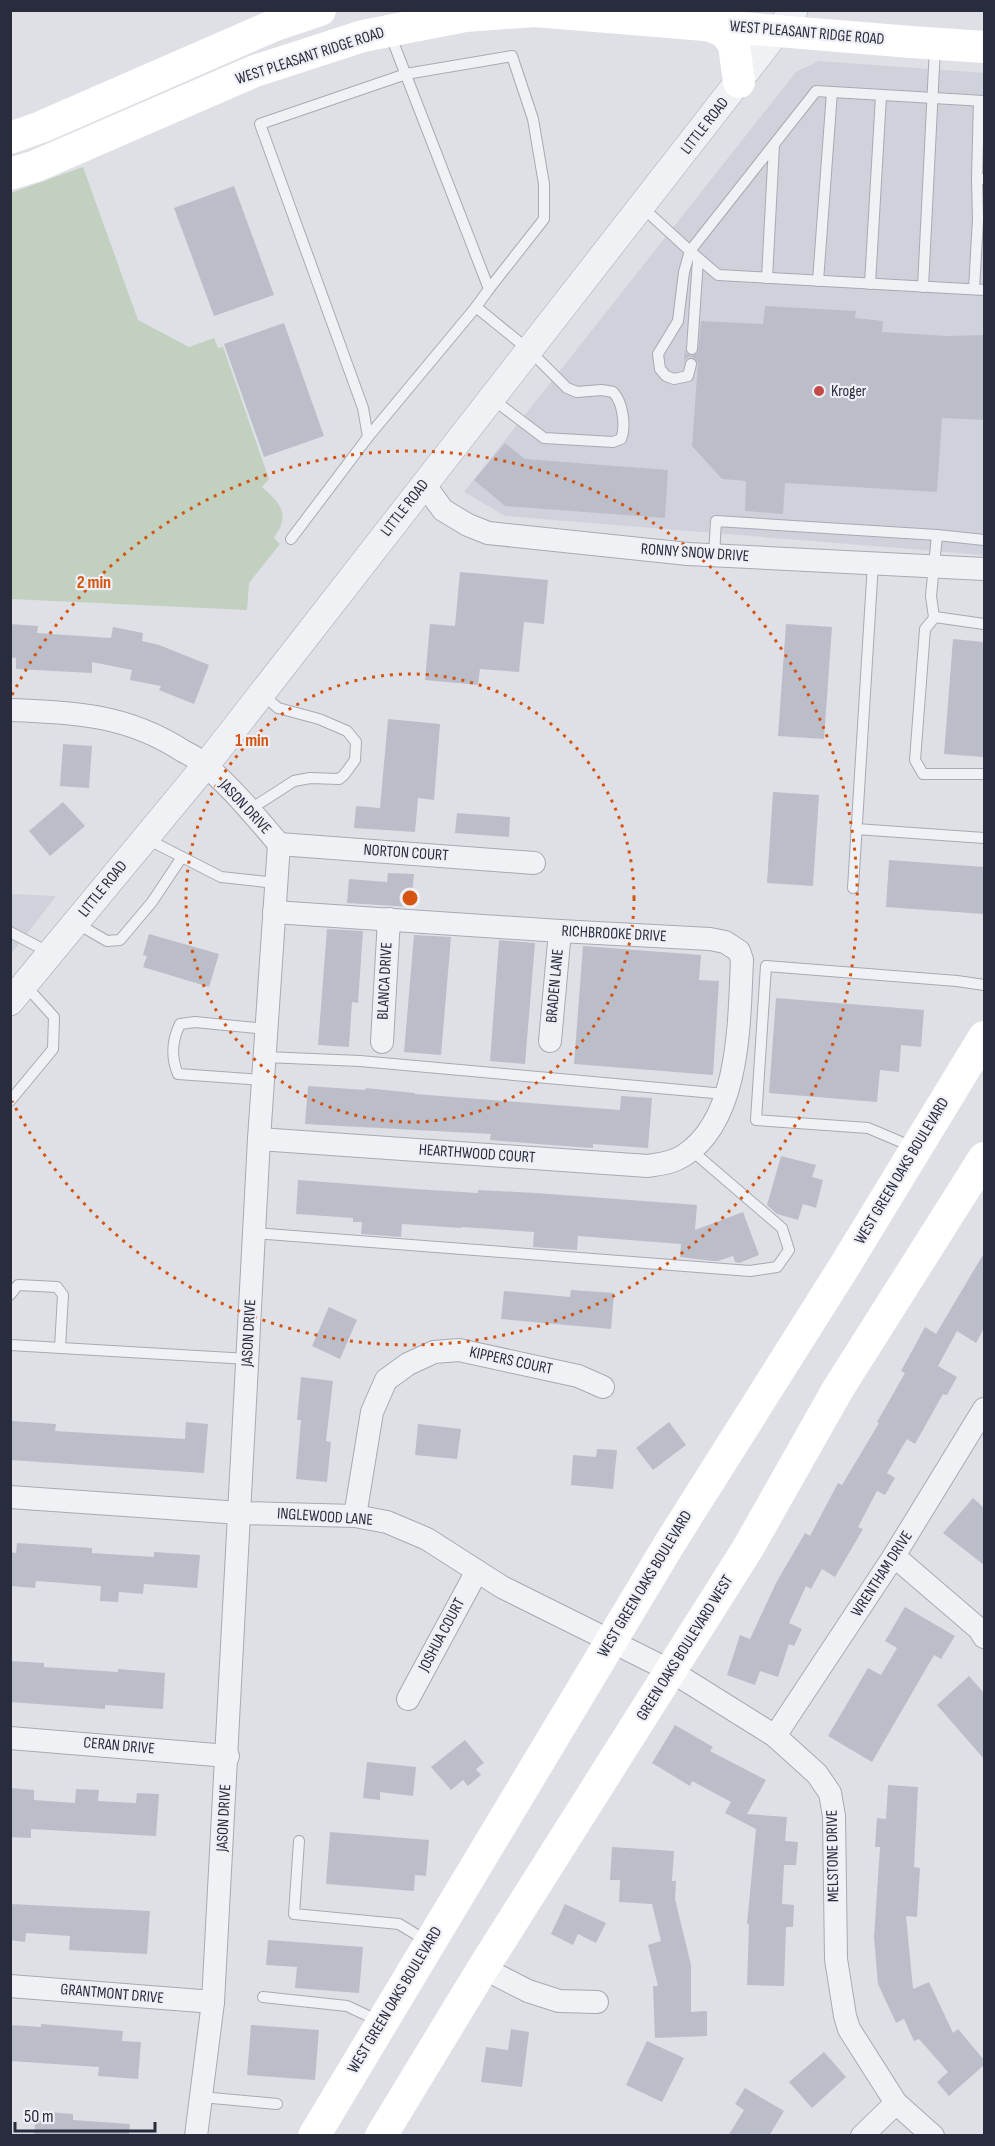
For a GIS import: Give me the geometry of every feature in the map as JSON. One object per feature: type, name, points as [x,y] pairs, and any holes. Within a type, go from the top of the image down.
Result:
[{"type":"main road","points":[[10,138],[274,26],[320,10]]},
{"type":"main road","name":"WEST PLEASANT RIDGE ROAD","points":[[10,174],[36,166],[255,71],[363,36],[386,21],[535,11],[705,24],[787,20],[935,44],[984,46]]},
{"type":"main road","points":[[705,24],[725,32],[734,45],[739,82]]},
{"type":"main road","name":"WEST GREEN OAKS BOULEVARD","points":[[314,2136],[610,1640],[984,1037]]},
{"type":"main road","name":"GREEN OAKS BOULEVARD WEST","points":[[381,2136],[483,1968],[748,1548],[838,1389],[984,1158]]},
{"type":"street","name":"LITTLE ROAD","points":[[18,993],[206,765],[787,20]]},
{"type":"street","name":"RONNY SNOW DRIVE","points":[[424,484],[443,510],[468,525],[488,533],[714,555],[984,569]]},
{"type":"street","name":"JASON DRIVE","points":[[10,710],[72,712],[119,721],[169,742],[206,765],[279,844],[259,1139],[228,1756],[213,2002],[196,2136]]},
{"type":"street","name":"NORTON COURT","points":[[279,844],[534,862]]},
{"type":"street","name":"RICHBROOKE DRIVE","points":[[274,912],[560,932],[710,939],[724,942],[739,951],[742,960],[740,1016],[732,1075],[712,1128],[691,1150]]},
{"type":"street","name":"BLANCA DRIVE","points":[[382,1042],[389,920]]},
{"type":"street","name":"BRADEN LANE","points":[[550,1041],[560,932]]},
{"type":"street","name":"HEARTHWOOD COURT","points":[[259,1139],[648,1166],[671,1162],[691,1150]]},
{"type":"street","name":"KIPPERS COURT","points":[[355,1516],[372,1412],[386,1380],[408,1364],[434,1352],[459,1350],[578,1376],[603,1387]]},
{"type":"street","name":"WRENTHAM DRIVE","points":[[775,1736],[894,1556],[984,1410]]},
{"type":"street","name":"INGLEWOOD LANE","points":[[10,1497],[240,1513],[355,1516],[387,1522],[427,1539],[502,1587],[610,1640]]},
{"type":"street","points":[[894,1556],[979,1629],[984,1637]]},
{"type":"street","name":"JOSHUA COURT","points":[[408,1699],[477,1571]]},
{"type":"street","name":"MELSTONE DRIVE","points":[[610,1640],[671,1671],[775,1736],[804,1760],[830,1792],[834,1816],[836,1959],[845,2016],[849,2028],[896,2103],[933,2136]]},
{"type":"street","name":"CERAN DRIVE","points":[[10,1738],[228,1756]]},
{"type":"street","points":[[483,1968],[528,1991],[559,2001],[597,2002]]},
{"type":"street","name":"GRANTMONT DRIVE","points":[[10,1986],[213,2002]]},
{"type":"street","points":[[862,2136],[896,2103]]},
{"type":"lane","points":[[386,21],[489,289]]},
{"type":"lane","points":[[923,287],[935,44]]},
{"type":"lane","points":[[291,539],[368,437],[476,307],[544,219],[544,184],[533,119],[512,56],[406,74],[260,124],[363,408],[368,437]]},
{"type":"lane","points":[[641,207],[694,255],[718,275],[979,290],[978,219],[982,101],[816,91],[774,145],[694,255],[684,272],[678,321],[660,349],[658,361],[659,367],[666,376],[677,379],[689,374],[691,364]]},
{"type":"lane","points":[[818,281],[831,92]]},
{"type":"lane","points":[[870,284],[881,96]]},
{"type":"lane","points":[[767,278],[774,145]]},
{"type":"lane","points":[[692,349],[694,255]]},
{"type":"lane","points":[[476,307],[529,350],[567,388],[577,392],[602,390],[613,392],[620,402],[624,432],[621,440],[613,442],[544,438],[491,398]]},
{"type":"lane","points":[[714,555],[716,521],[984,540]]},
{"type":"lane","points":[[937,535],[931,596],[934,617],[925,629],[915,760],[923,774],[984,774]]},
{"type":"lane","points":[[853,888],[873,563]]},
{"type":"lane","points":[[934,617],[984,624]]},
{"type":"lane","points":[[249,810],[294,781],[310,778],[339,779],[355,760],[356,742],[347,731],[319,719],[278,708],[261,693]]},
{"type":"lane","points":[[856,829],[984,838]]},
{"type":"lane","points":[[145,838],[221,877],[276,883]]},
{"type":"lane","points":[[75,923],[107,941],[120,940],[152,902],[182,857]]},
{"type":"lane","points":[[10,932],[51,953]]},
{"type":"lane","points":[[916,1148],[868,1128],[756,1120],[766,966],[984,985]]},
{"type":"lane","points":[[10,1101],[53,1049],[54,1017],[18,993]]},
{"type":"lane","points":[[263,1080],[178,1074],[173,1063],[174,1035],[180,1024],[195,1022],[266,1029]]},
{"type":"lane","points":[[265,1057],[383,1063],[725,1094]]},
{"type":"lane","points":[[254,1233],[750,1271],[777,1267],[789,1250],[782,1228],[691,1150]]},
{"type":"lane","points":[[10,1295],[18,1286],[57,1287],[63,1295],[60,1348]]},
{"type":"lane","points":[[10,1345],[248,1359]]},
{"type":"lane","points":[[299,1841],[294,1914],[399,1924],[430,1942]]},
{"type":"lane","points":[[263,1997],[347,2006],[382,2023]]},
{"type":"lane","points":[[201,2097],[277,2104]]},
{"type":"shaded area","points":[[819,61],[984,73],[984,555],[505,516],[464,492],[796,72]]},
{"type":"shaded area","points":[[11,894],[56,896],[11,954]]},
{"type":"green space","points":[[83,167],[138,320],[189,347],[214,338],[218,348],[223,347],[269,479],[262,487],[275,499],[283,516],[274,538],[280,544],[249,583],[247,610],[11,599],[11,193]]},
{"type":"building","points":[[234,186],[274,295],[214,316],[174,208]]},
{"type":"building","name":"Kroger","points":[[765,306],[856,311],[855,318],[883,321],[882,332],[947,336],[984,335],[984,420],[942,418],[937,492],[785,483],[783,514],[745,511],[746,481],[722,479],[692,446],[698,363],[692,357],[684,361],[685,349],[686,353],[691,356],[698,353],[701,321],[763,324]]},
{"type":"building","points":[[284,323],[324,436],[264,457],[224,344]]},
{"type":"building","points":[[505,443],[525,459],[668,470],[665,518],[505,506],[474,480]]},
{"type":"building","points":[[460,572],[548,580],[544,624],[524,622],[519,672],[480,669],[478,685],[425,680],[430,624],[455,626]]},
{"type":"building","points":[[10,624],[38,626],[37,633],[111,638],[113,627],[143,633],[142,641],[159,645],[209,665],[194,704],[159,690],[161,686],[130,680],[132,670],[92,662],[92,673],[16,669],[16,658],[10,657]]},
{"type":"building","points":[[786,624],[832,627],[824,739],[778,736]]},
{"type":"building","points":[[953,639],[984,642],[984,757],[944,754]]},
{"type":"building","points":[[388,719],[440,724],[434,800],[418,798],[415,832],[354,828],[356,806],[380,808]]},
{"type":"building","points":[[63,744],[92,746],[89,788],[60,786]]},
{"type":"building","points":[[773,792],[819,795],[813,886],[767,883]]},
{"type":"building","points":[[63,802],[85,826],[50,856],[29,831]]},
{"type":"building","points":[[457,813],[510,817],[509,837],[455,833]]},
{"type":"building","points":[[889,860],[984,867],[984,914],[886,907]]},
{"type":"building","points":[[388,873],[414,874],[411,907],[347,903],[349,879],[387,882]]},
{"type":"building","points":[[327,929],[363,931],[358,1003],[352,1002],[349,1047],[318,1045]]},
{"type":"building","points":[[149,934],[219,954],[209,987],[143,967],[147,956],[143,955]]},
{"type":"building","points":[[414,935],[451,937],[441,1055],[404,1052]]},
{"type":"building","points":[[499,940],[535,943],[525,1064],[490,1061]]},
{"type":"building","points":[[583,946],[701,955],[699,980],[719,981],[713,1075],[574,1064]]},
{"type":"building","points":[[776,998],[924,1010],[921,1047],[901,1045],[899,1072],[880,1070],[877,1102],[769,1093]]},
{"type":"building","points":[[308,1086],[365,1090],[366,1088],[620,1110],[621,1096],[652,1098],[648,1148],[593,1144],[593,1148],[490,1140],[491,1134],[305,1124]]},
{"type":"building","points":[[781,1156],[816,1165],[812,1177],[823,1180],[816,1208],[803,1204],[798,1220],[777,1214],[767,1205]]},
{"type":"building","points":[[298,1180],[478,1193],[478,1190],[536,1193],[697,1205],[695,1230],[743,1212],[759,1255],[739,1263],[735,1262],[733,1256],[713,1261],[680,1257],[681,1244],[578,1236],[577,1250],[533,1247],[534,1232],[462,1227],[402,1224],[401,1237],[361,1234],[362,1222],[353,1222],[353,1218],[296,1214]]},
{"type":"building","points":[[984,1253],[984,1328],[976,1343],[957,1331],[938,1366],[957,1377],[947,1395],[943,1394],[915,1444],[907,1439],[887,1473],[895,1478],[885,1495],[877,1491],[858,1527],[863,1529],[835,1577],[822,1569],[811,1589],[806,1586],[789,1623],[802,1629],[794,1646],[789,1644],[778,1677],[760,1671],[755,1685],[727,1675],[740,1635],[750,1639],[776,1583],[805,1533],[810,1536],[838,1483],[842,1485],[879,1423],[877,1422],[905,1373],[901,1371],[925,1327],[936,1334]]},
{"type":"building","points":[[571,1290],[614,1293],[611,1329],[501,1319],[504,1291],[570,1297]]},
{"type":"building","points":[[329,1307],[357,1320],[340,1359],[312,1346]]},
{"type":"building","points":[[301,1377],[333,1381],[326,1441],[331,1442],[327,1482],[296,1479],[301,1420],[297,1420]]},
{"type":"building","points":[[12,1421],[56,1424],[55,1431],[185,1439],[186,1422],[208,1424],[204,1473],[10,1460]]},
{"type":"building","points":[[669,1422],[686,1445],[653,1470],[636,1448]]},
{"type":"building","points":[[418,1424],[461,1429],[457,1459],[415,1455]]},
{"type":"building","points":[[597,1449],[617,1450],[613,1489],[571,1485],[573,1455],[596,1457]]},
{"type":"building","points":[[973,1498],[984,1508],[984,1565],[943,1533]]},
{"type":"building","points":[[17,1543],[92,1548],[92,1553],[154,1557],[154,1552],[200,1555],[197,1588],[144,1584],[143,1594],[119,1592],[118,1602],[100,1601],[101,1586],[36,1581],[35,1588],[10,1586],[10,1552],[16,1553]]},
{"type":"building","points":[[905,1607],[955,1636],[941,1659],[934,1655],[872,1762],[828,1736],[868,1668],[881,1675],[897,1648],[885,1641]]},
{"type":"building","points":[[10,1661],[44,1663],[44,1667],[165,1673],[163,1709],[105,1705],[105,1709],[10,1702]]},
{"type":"building","points":[[969,1676],[984,1693],[984,1759],[937,1705]]},
{"type":"building","points":[[675,1725],[713,1747],[710,1751],[766,1780],[747,1814],[787,1817],[785,1841],[798,1842],[796,1865],[784,1865],[782,1904],[794,1905],[793,1927],[786,1927],[784,1986],[747,1985],[749,1924],[747,1924],[756,1829],[725,1813],[731,1802],[692,1781],[690,1786],[652,1763]]},
{"type":"building","points":[[465,1740],[484,1763],[476,1769],[481,1775],[468,1786],[463,1780],[451,1790],[431,1767]]},
{"type":"building","points":[[367,1762],[416,1767],[413,1796],[380,1792],[380,1800],[363,1798]]},
{"type":"building","points":[[888,1785],[918,1787],[914,1867],[920,1868],[917,1917],[906,1916],[913,1989],[929,1982],[953,2033],[958,2029],[984,2060],[984,2065],[949,2096],[937,2082],[948,2072],[919,2039],[914,2041],[904,2019],[896,2023],[878,1984],[874,1937],[880,1847],[875,1847],[877,1818],[886,1819]]},
{"type":"building","points":[[10,1788],[34,1790],[34,1800],[75,1803],[76,1789],[99,1790],[98,1801],[136,1803],[137,1793],[159,1794],[156,1836],[31,1829],[31,1838],[10,1837]]},
{"type":"building","points":[[330,1832],[429,1840],[426,1876],[415,1875],[414,1891],[326,1884]]},
{"type":"building","points":[[612,1847],[674,1851],[672,1881],[676,1881],[675,1899],[691,1965],[691,2012],[707,2011],[707,2036],[655,2038],[653,1986],[658,1986],[648,1945],[661,1941],[652,1904],[619,1902],[620,1880],[610,1880]]},
{"type":"building","points":[[10,1904],[150,1911],[147,1954],[69,1950],[70,1936],[26,1933],[25,1942],[10,1940]]},
{"type":"building","points":[[565,1904],[606,1923],[596,1943],[578,1934],[573,1945],[551,1934]]},
{"type":"building","points":[[268,1940],[363,1947],[359,1993],[295,1988],[297,1967],[266,1965]]},
{"type":"building","points":[[41,2024],[123,2031],[122,2041],[141,2042],[138,2079],[98,2076],[99,2067],[10,2061],[10,2025],[41,2027]]},
{"type":"building","points":[[251,2025],[319,2030],[315,2080],[247,2075]]},
{"type":"building","points":[[511,2029],[529,2032],[522,2087],[481,2082],[486,2047],[508,2050]]},
{"type":"building","points":[[647,2041],[684,2058],[662,2102],[626,2085]]},
{"type":"building","points":[[824,2052],[846,2077],[812,2108],[789,2082]]},
{"type":"building","points":[[745,2088],[784,2111],[769,2136],[728,2136],[744,2110],[735,2104]]},
{"type":"building","points":[[36,2111],[73,2114],[73,2120],[130,2124],[129,2136],[34,2136]]},
{"type":"place","name":"Kroger","points":[[819,391]]}]
